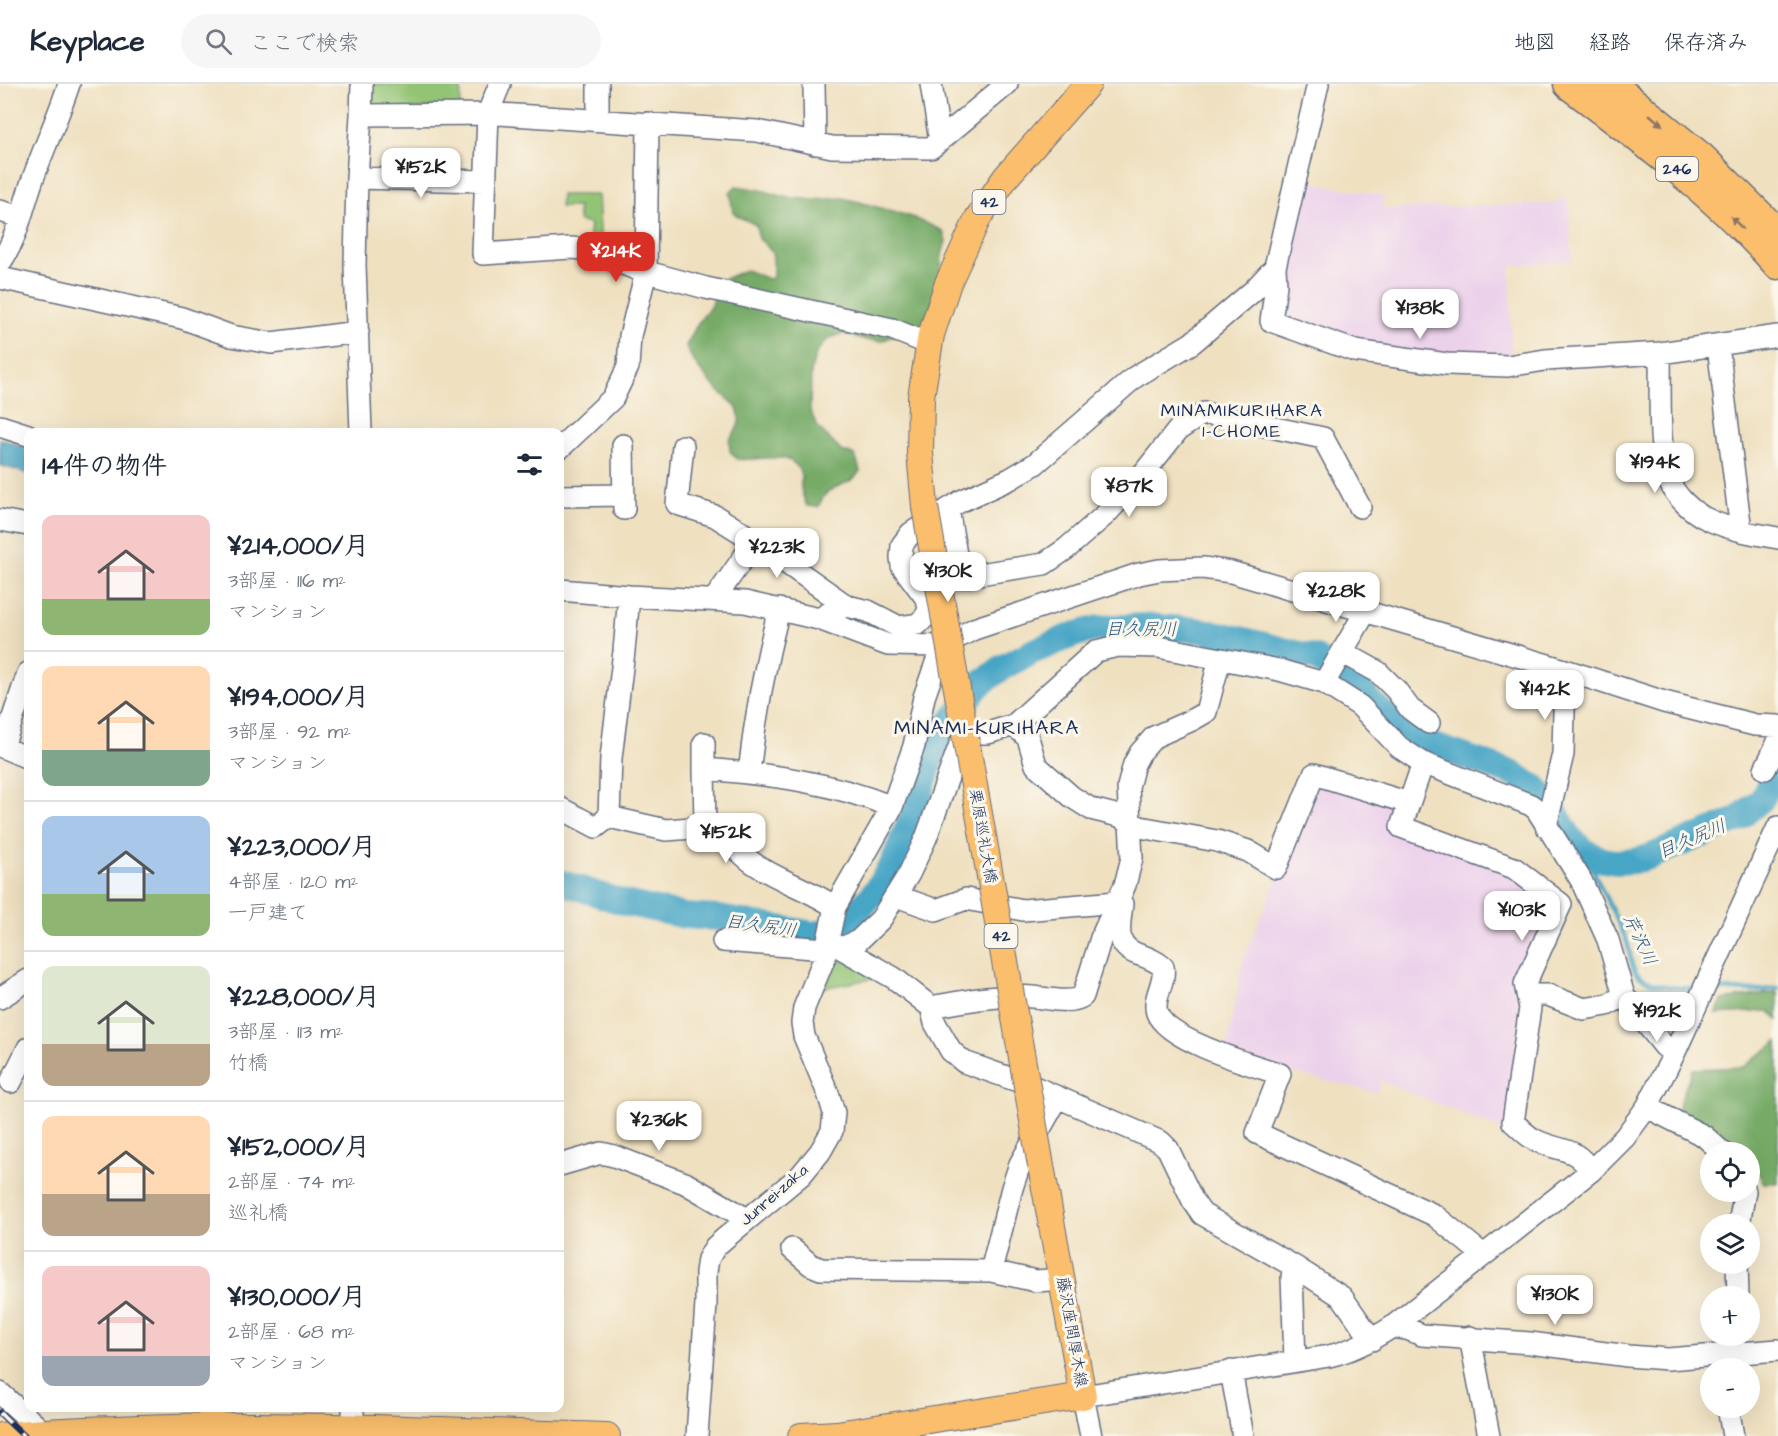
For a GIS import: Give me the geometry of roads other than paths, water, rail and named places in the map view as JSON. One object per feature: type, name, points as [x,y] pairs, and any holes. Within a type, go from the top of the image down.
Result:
[{"type":"highway","name":"246","points":[[1569,84],[1684,175],[1726,212],[1778,264]]},
{"type":"highway","name":"246","points":[[1610,84],[1701,158],[1778,234]]},
{"type":"main road","name":"42","points":[[936,508],[920,453],[921,397],[931,335],[948,283],[978,218],[1006,177],[1088,84]]},
{"type":"main road","name":"栗原巡礼大橋","points":[[936,508],[1041,1166]]},
{"type":"main road","name":"藤沢座間厚木線","points":[[801,1436],[837,1435],[1083,1396],[1041,1166]]},
{"type":"main road","points":[[2,1436],[212,1416],[607,1436]]},
{"type":"street","points":[[0,263],[12,240],[10,214],[34,174],[62,108],[69,84]]},
{"type":"street","points":[[361,428],[355,266],[362,84]]},
{"type":"street","points":[[500,84],[488,113],[483,254],[586,249],[646,272],[706,288],[892,329],[929,344]]},
{"type":"street","points":[[598,84],[598,120]]},
{"type":"street","points":[[814,84],[815,144]]},
{"type":"street","points":[[931,84],[940,141]]},
{"type":"street","points":[[362,115],[488,113],[757,131],[832,147],[931,148],[1007,84]]},
{"type":"street","points":[[1318,84],[1275,267],[1276,285],[1270,321],[1355,351],[1447,364],[1508,366],[1545,360],[1660,353],[1778,336]]},
{"type":"street","points":[[564,443],[573,433],[604,408],[621,384],[628,367],[634,318],[646,272],[648,123]]},
{"type":"street","points":[[357,178],[485,181]]},
{"type":"street","points":[[683,446],[678,504],[715,516],[755,541],[847,606],[868,611],[899,627],[918,624],[927,615],[929,606],[926,598],[903,566],[902,545],[936,508],[961,501],[1010,479],[1035,464],[1135,377],[1192,343],[1252,291],[1275,267]]},
{"type":"street","points":[[0,278],[182,318],[231,336],[271,343],[358,332]]},
{"type":"street","points":[[1718,346],[1741,531]]},
{"type":"street","points":[[1660,353],[1662,443],[1669,481],[1682,501],[1706,518],[1741,531],[1778,538]]},
{"type":"street","points":[[936,508],[960,577],[1044,564],[1066,549],[1105,515],[1143,474],[1178,430],[1204,412],[1323,438],[1360,507]]},
{"type":"street","points":[[0,426],[24,434]]},
{"type":"street","points":[[564,496],[624,502],[623,445]]},
{"type":"street","points":[[0,520],[24,524]]},
{"type":"street","points":[[714,600],[755,541]]},
{"type":"street","points":[[564,590],[745,602],[819,619],[888,645],[942,646],[974,629],[1139,574],[1159,570],[1203,568],[1231,572],[1366,611],[1664,702],[1755,725],[1778,726]]},
{"type":"street","points":[[609,817],[611,758],[629,596]]},
{"type":"street","points":[[819,619],[834,610],[847,606]]},
{"type":"street","points":[[748,772],[766,660],[779,609]]},
{"type":"street","points":[[853,632],[868,611]]},
{"type":"street","points":[[1325,681],[1366,611]]},
{"type":"street","points":[[609,817],[666,830],[705,827],[714,830],[751,862],[770,874],[816,894],[833,911],[892,807],[914,746],[924,697],[942,646]]},
{"type":"street","points":[[723,941],[830,947],[858,941],[881,919],[909,874],[926,838],[964,734],[988,733],[1014,725],[1096,651],[1118,646],[1158,647],[1325,681],[1360,706],[1399,747],[1424,763],[1531,804],[1547,821],[1581,880],[1603,930],[1624,996],[1664,1046],[1674,1054]]},
{"type":"street","points":[[1341,653],[1378,672],[1396,690],[1410,709],[1430,723]]},
{"type":"street","points":[[931,1007],[984,997],[1026,996],[1073,1000],[1078,999],[1086,990],[1101,938],[1125,885],[1132,858],[1130,776],[1140,753],[1155,737],[1206,711],[1220,659]]},
{"type":"street","points":[[1547,821],[1565,740],[1565,670]]},
{"type":"street","points":[[24,685],[2,746],[24,756]]},
{"type":"street","points":[[1014,725],[1028,738],[1036,765],[1064,790],[1091,809],[1119,816],[1140,827],[1217,841],[1248,851],[1276,868],[1314,774],[1409,803]]},
{"type":"street","points":[[1765,769],[1778,742]]},
{"type":"street","points":[[704,743],[705,827]]},
{"type":"street","points":[[1424,763],[1401,827],[1514,868],[1561,904],[1526,984],[1530,1008],[1513,1122],[1533,1139],[1581,1157],[1591,1171]]},
{"type":"street","points":[[704,769],[748,772],[829,786],[864,795],[892,807]]},
{"type":"street","points":[[564,810],[596,827],[609,817]]},
{"type":"street","points":[[1091,1436],[1083,1396],[1340,1354],[1372,1340],[1392,1327],[1482,1254],[1591,1171],[1625,1137],[1647,1107],[1674,1054],[1778,826]]},
{"type":"street","points":[[896,896],[936,910],[966,899],[1023,910],[1117,902],[1122,904],[1119,932],[1124,946],[1132,952],[1152,959],[1162,967],[1164,973],[1156,1005],[1161,1020],[1192,1043],[1280,1074],[1257,1132],[1434,1215],[1482,1254]]},
{"type":"street","name":"Junrei-zaka","points":[[697,1436],[708,1259],[715,1247],[801,1175],[820,1152],[832,1131],[835,1118],[832,1104],[807,1046],[802,1023],[804,1008],[830,947],[833,911]]},
{"type":"street","points":[[830,947],[894,978],[931,1007],[935,1023],[951,1052],[964,1062],[1058,1096],[1161,1142],[1168,1149],[1193,1201],[1202,1214],[1297,1268],[1342,1297],[1372,1340]]},
{"type":"street","points":[[0,998],[24,983]]},
{"type":"street","points":[[1528,995],[1548,995],[1584,1009],[1606,1005],[1624,996]]},
{"type":"street","points":[[11,1082],[24,1056]]},
{"type":"street","points":[[991,1271],[1017,1172],[1058,1096]]},
{"type":"street","points":[[1647,1107],[1704,1136],[1711,1142]]},
{"type":"street","points":[[564,1164],[601,1153],[614,1156],[684,1183],[747,1219]]},
{"type":"street","points":[[792,1249],[811,1265],[821,1269],[991,1271],[1036,1281],[1062,1279]]},
{"type":"street","points":[[1294,1360],[1292,1276],[1297,1268]]},
{"type":"street","points":[[1392,1327],[1407,1329],[1422,1335],[1470,1337],[1700,1361]]},
{"type":"street","points":[[1470,1337],[1489,1436]]},
{"type":"street","points":[[1724,1358],[1739,1346]]},
{"type":"street","points":[[1754,1346],[1778,1350]]},
{"type":"street","points":[[1231,1371],[1244,1436]]},
{"type":"street","points":[[27,1412],[49,1433]]},
{"type":"street","points":[[1730,1418],[1733,1436]]},
{"type":"water","points":[[0,439],[24,447],[24,473],[0,465]]},
{"type":"waterway","name":"目久尻川","points":[[564,883],[625,903],[685,916],[719,918],[815,934],[844,927],[873,894],[892,865],[917,804],[934,751],[945,730],[979,685],[1003,667],[1032,652],[1073,635],[1099,628],[1147,626],[1196,630],[1316,658],[1359,688],[1369,701],[1387,716],[1429,744],[1512,773],[1536,788],[1557,815],[1571,839],[1588,853],[1603,860],[1634,861],[1649,857],[1737,820],[1762,799],[1778,768]]},
{"type":"waterway","name":"芹沢川","points":[[1588,853],[1596,876],[1627,942],[1636,973],[1645,980],[1659,985],[1697,989]]},
{"type":"waterway","name":"芹沢川","points":[[1709,989],[1754,991],[1778,988]]},
{"type":"railway","points":[[0,1413],[24,1436]]},
{"type":"district","name":"MINAMIKURIHARA 1-CHOME","points":[[1242,420]]},
{"type":"district","name":"MINAMI-KURIHARA","points":[[987,728]]}]
